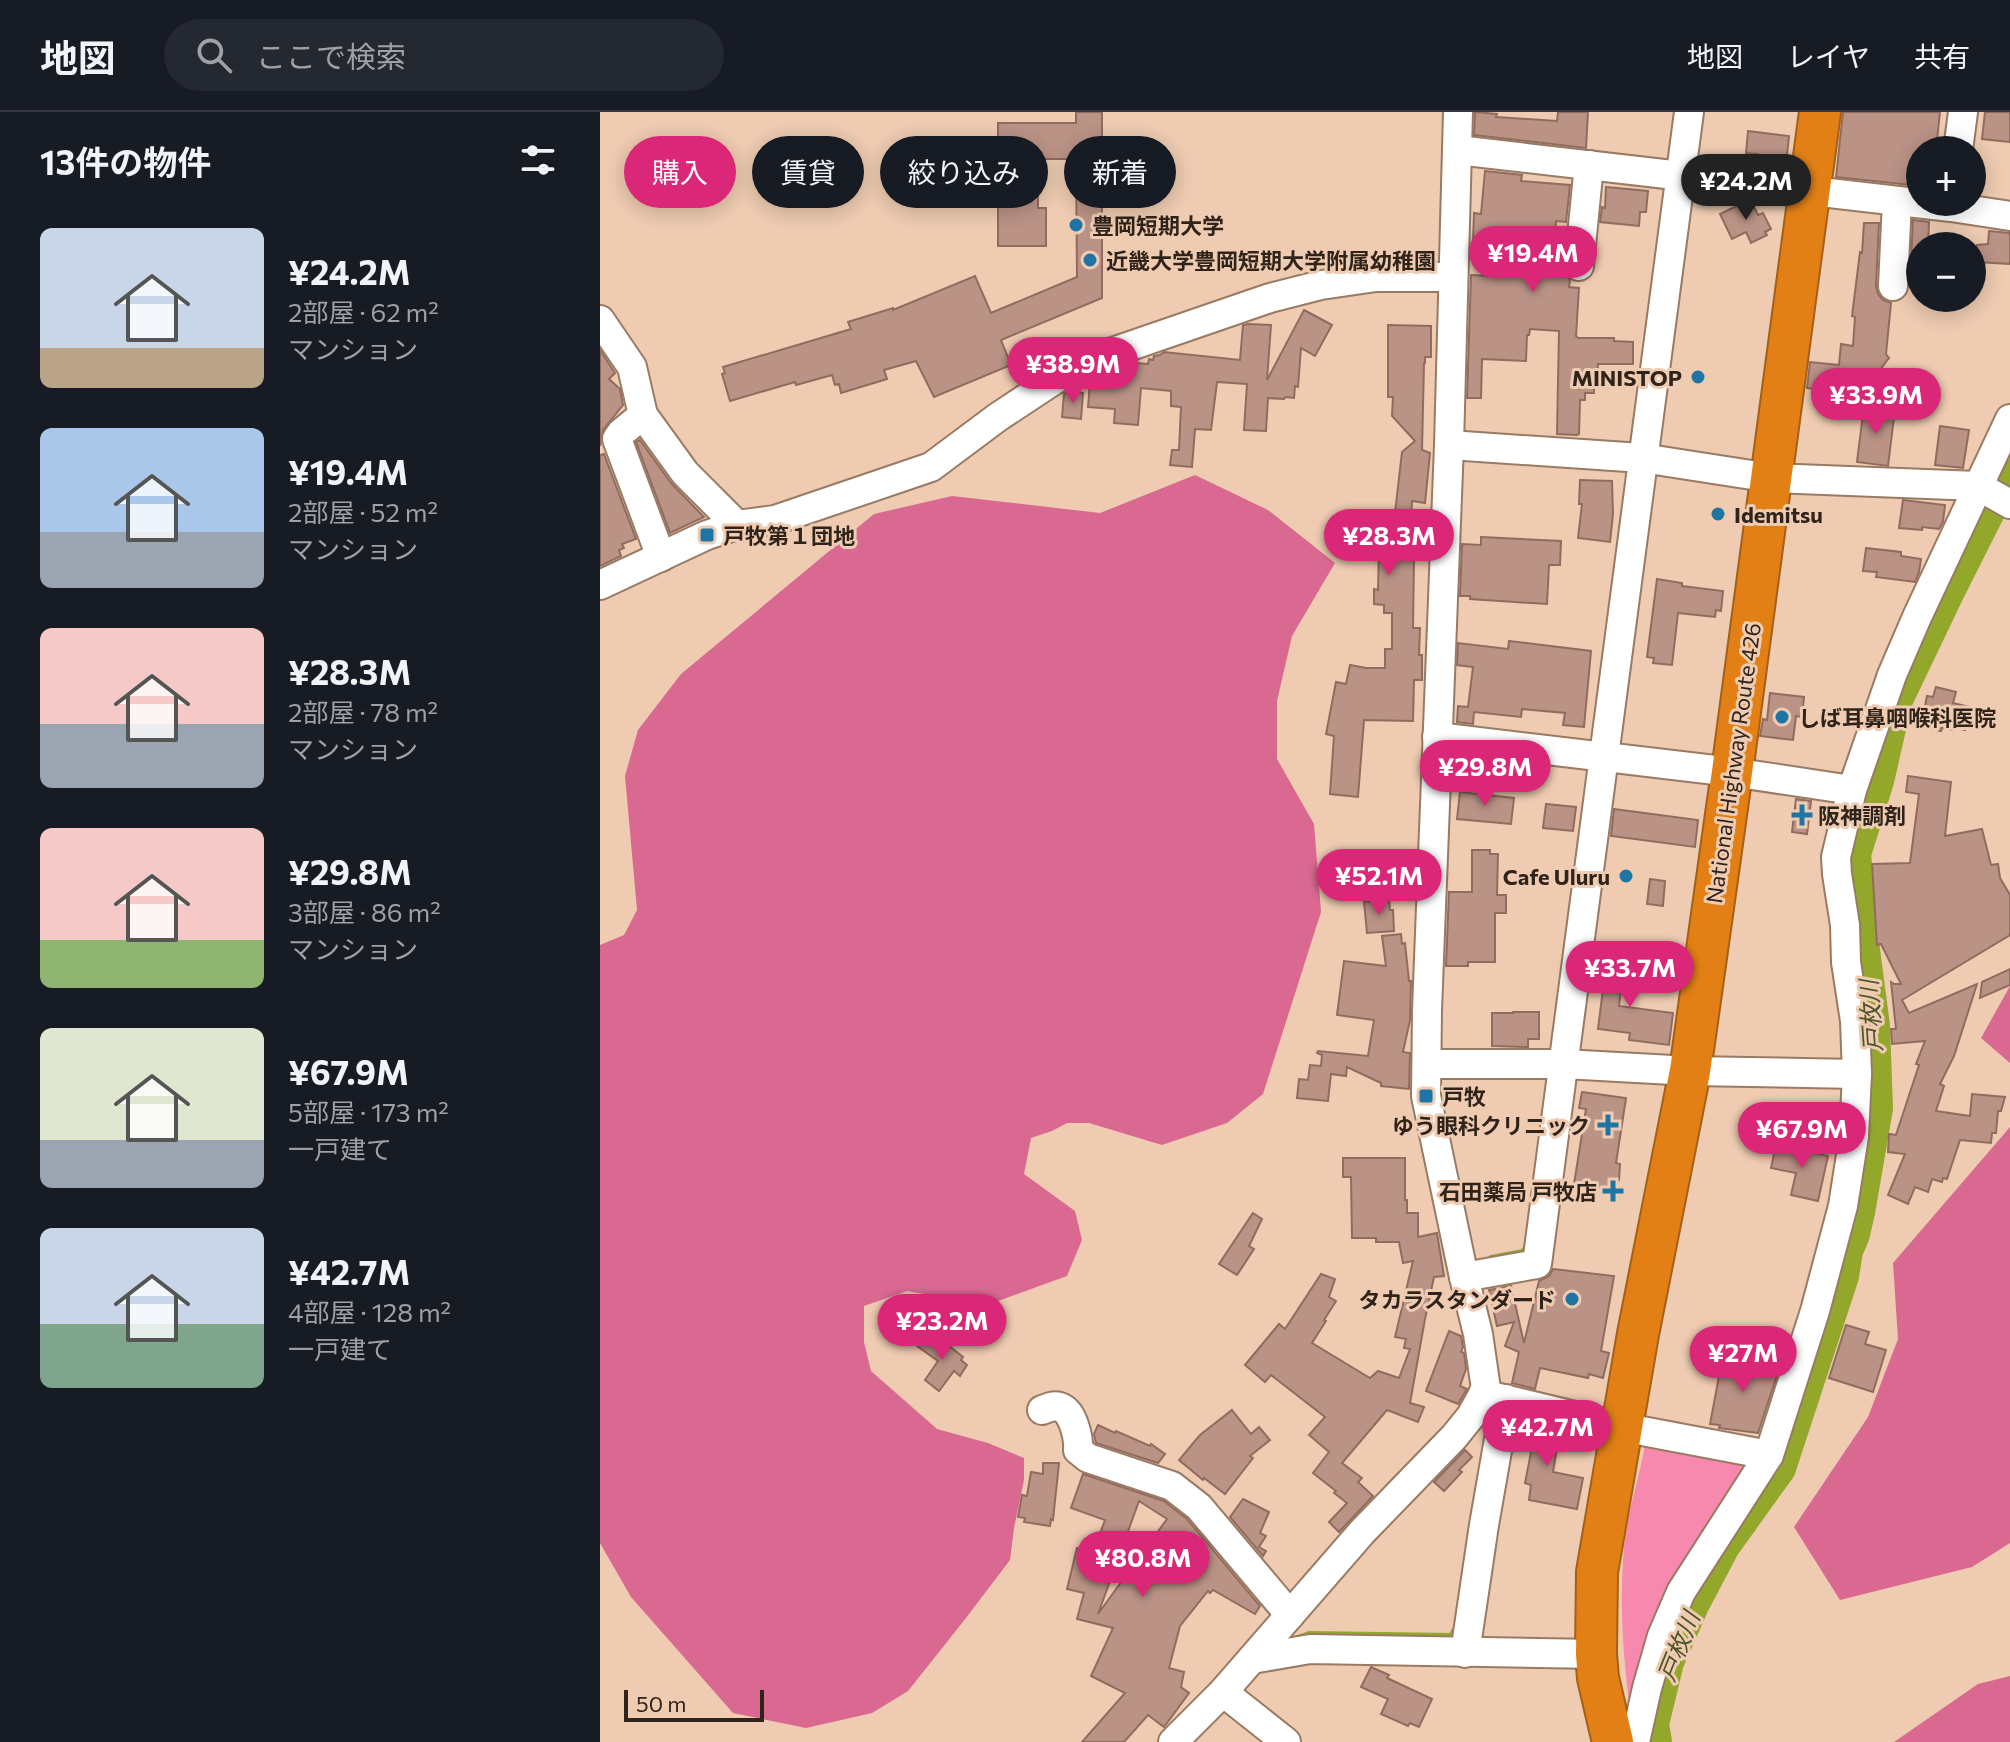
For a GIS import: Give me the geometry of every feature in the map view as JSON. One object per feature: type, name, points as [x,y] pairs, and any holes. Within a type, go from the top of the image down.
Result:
[{"type":"highway","name":"National Highway Route 426","points":[[1613,1742],[1598,1678],[1597,1572],[1621,1427],[1690,1071],[1820,112]]},
{"type":"street","points":[[1458,112],[1426,1096],[1478,1334],[1486,1389],[1495,1396],[1621,1427],[1769,1455]]},
{"type":"street","points":[[1464,1277],[1537,1264],[1689,112]]},
{"type":"street","points":[[1960,136],[1963,112]]},
{"type":"street","points":[[1457,150],[1906,202]]},
{"type":"street","points":[[1579,266],[1589,165]]},
{"type":"street","points":[[1893,286],[1897,201]]},
{"type":"street","points":[[1986,211],[2010,216]]},
{"type":"street","points":[[600,585],[707,535],[737,525],[775,520],[931,467],[1054,380],[1107,354],[1270,298],[1321,285],[1376,277],[1453,277]]},
{"type":"street","points":[[601,322],[632,367],[643,415],[685,473],[737,525]]},
{"type":"street","points":[[643,415],[617,439],[661,557]]},
{"type":"street","points":[[1635,1742],[1662,1636],[1681,1592],[1769,1455],[1815,1311],[1843,1206],[1854,1136],[1857,1074],[1855,1021],[1836,857],[1852,790],[1898,661],[2010,419]]},
{"type":"street","points":[[1449,445],[1642,458],[1771,478],[1978,486],[2010,504]]},
{"type":"street","points":[[1437,737],[1732,772],[1852,790]]},
{"type":"street","points":[[1427,1064],[1564,1064],[1690,1071],[1857,1074]]},
{"type":"street","points":[[1173,1742],[1223,1692],[1362,1532],[1471,1416],[1495,1396]]},
{"type":"street","points":[[1465,1653],[1484,1525],[1495,1396]]},
{"type":"street","points":[[1042,1410],[1053,1406],[1063,1408],[1074,1426],[1078,1450],[1088,1458],[1172,1486],[1199,1507],[1290,1615]]},
{"type":"street","points":[[1252,1659],[1310,1649],[1596,1654]]},
{"type":"street","points":[[1223,1692],[1286,1742]]},
{"type":"shaded area","points":[[1195,475],[1268,510],[1335,563],[1292,636],[1277,701],[1277,759],[1314,824],[1321,912],[1263,1094],[1227,1123],[1162,1145],[1089,1123],[1067,1123],[1031,1138],[1024,1174],[1075,1211],[1082,1240],[1067,1276],[987,1305],[907,1291],[864,1306],[864,1342],[871,1371],[937,1429],[988,1443],[1024,1458],[1024,1480],[1010,1560],[908,1691],[872,1713],[806,1728],[733,1713],[631,1597],[600,1543],[600,945],[624,935],[637,910],[625,776],[638,730],[681,674],[874,514],[952,496],[1100,513]]},
{"type":"shaded area","points":[[2010,986],[2010,1063],[1981,1038]]},
{"type":"shaded area","points":[[2010,1127],[2010,1543],[1972,1567],[1840,1600],[1794,1527],[1868,1417],[1898,1339],[1893,1263]]},
{"type":"shaded area","points":[[1645,1445],[1754,1461],[1631,1715],[1623,1632],[1624,1548]]},
{"type":"shaded area","points":[[2010,1676],[2010,1742],[1894,1742],[1978,1684]]},
{"type":"building","points":[[1076,112],[1102,112],[1102,136],[1064,136],[1064,159],[1048,159],[1048,136],[998,136],[998,123],[1076,123]]},
{"type":"building","points":[[1475,112],[1497,114],[1496,117],[1557,121],[1558,112],[1588,112],[1586,148],[1474,135]]},
{"type":"building","points":[[1843,112],[1940,112],[1937,136],[1906,136],[1906,184],[1836,177]]},
{"type":"building","points":[[1985,112],[2010,112],[2010,142],[1986,139],[1986,136],[1982,136]]},
{"type":"building","points":[[1748,131],[1789,136],[1787,155],[1782,155],[1782,159],[1746,153]]},
{"type":"building","points":[[1485,171],[1522,175],[1521,181],[1570,185],[1566,222],[1556,221],[1554,253],[1563,254],[1563,272],[1570,280],[1569,287],[1579,288],[1576,336],[1633,342],[1633,364],[1598,364],[1594,393],[1585,393],[1585,400],[1580,400],[1577,435],[1557,434],[1559,331],[1530,329],[1526,361],[1482,359],[1481,398],[1467,398],[1471,275],[1521,277],[1524,244],[1473,241],[1474,213],[1481,214]]},
{"type":"building","points":[[1606,187],[1648,191],[1646,212],[1640,212],[1639,226],[1600,222],[1602,207],[1605,208]]},
{"type":"building","points":[[1751,201],[1758,215],[1763,213],[1771,229],[1765,232],[1767,235],[1751,243],[1746,232],[1732,239],[1720,214]]},
{"type":"building","points":[[998,208],[1046,208],[1046,246],[998,246]]},
{"type":"building","points":[[1076,208],[1102,208],[1102,298],[1001,340],[1011,365],[934,397],[916,361],[884,370],[887,379],[841,393],[832,375],[730,401],[723,367],[851,329],[848,322],[893,310],[975,276],[991,313],[1077,277]]},
{"type":"building","points":[[1913,220],[1929,222],[1929,232],[1912,232]]},
{"type":"building","points":[[1864,223],[1879,223],[1876,286],[1883,300],[1891,303],[1886,354],[1889,358],[1882,367],[1878,396],[1807,388],[1810,362],[1839,365],[1841,344],[1853,346],[1855,317],[1852,316]]},
{"type":"building","points":[[1989,231],[2010,233],[2010,264],[1986,263]]},
{"type":"building","points":[[1304,310],[1332,325],[1315,356],[1301,348],[1298,387],[1295,386],[1294,398],[1268,398],[1266,431],[1244,430],[1247,384],[1217,382],[1211,430],[1195,429],[1192,467],[1170,465],[1172,450],[1179,450],[1181,407],[1171,406],[1171,391],[1141,388],[1138,425],[1114,423],[1115,409],[1088,407],[1090,382],[1096,383],[1099,377],[1118,378],[1119,368],[1135,363],[1148,364],[1149,359],[1153,360],[1154,356],[1164,352],[1240,360],[1243,325],[1248,324],[1271,325],[1267,380]]},
{"type":"building","points":[[1388,325],[1431,326],[1431,357],[1425,357],[1424,363],[1422,450],[1430,453],[1425,503],[1412,501],[1409,559],[1414,559],[1413,628],[1420,628],[1422,680],[1414,680],[1413,721],[1364,720],[1358,797],[1330,794],[1334,736],[1326,734],[1336,682],[1346,684],[1350,665],[1385,668],[1385,649],[1392,649],[1392,613],[1384,613],[1384,605],[1374,604],[1374,589],[1378,590],[1379,546],[1375,546],[1375,512],[1395,513],[1402,452],[1415,441],[1392,416],[1393,397],[1388,397]]},
{"type":"building","points":[[600,350],[615,373],[609,379],[620,389],[623,405],[603,430],[600,446]]},
{"type":"building","points":[[1083,393],[1081,419],[1062,417],[1064,394]]},
{"type":"building","points":[[1864,406],[1895,409],[1888,466],[1857,462]]},
{"type":"building","points":[[1940,426],[1969,430],[1963,468],[1935,465]]},
{"type":"building","points":[[640,440],[671,483],[704,517],[670,533],[636,442]]},
{"type":"building","points":[[604,454],[636,539],[622,544],[624,548],[619,550],[621,556],[600,566],[600,455]]},
{"type":"building","points":[[1580,480],[1612,481],[1610,542],[1578,538],[1582,504],[1579,504]]},
{"type":"building","points":[[1903,500],[1945,505],[1939,529],[1899,528]]},
{"type":"building","points":[[1481,537],[1561,541],[1560,565],[1549,565],[1547,604],[1460,596],[1462,544],[1481,545]]},
{"type":"building","points":[[1866,548],[1901,552],[1901,556],[1921,559],[1915,582],[1876,577],[1877,572],[1863,571]]},
{"type":"building","points":[[1657,579],[1682,583],[1682,586],[1723,591],[1721,611],[1716,610],[1715,617],[1678,613],[1672,665],[1653,663],[1654,658],[1647,657]]},
{"type":"building","points":[[1509,641],[1591,651],[1584,727],[1563,725],[1565,713],[1522,709],[1521,717],[1474,712],[1473,724],[1457,722],[1458,706],[1468,707],[1473,667],[1457,665],[1458,643],[1508,649]]},
{"type":"building","points":[[1936,687],[1956,692],[1953,703],[1970,707],[1965,730],[1954,727],[1953,730],[1942,728],[1941,731],[1921,726],[1927,696],[1933,697]]},
{"type":"building","name":"しば耳鼻咽喉科医院","points":[[1770,693],[1804,697],[1802,717],[1796,716],[1793,740],[1760,736],[1763,719],[1767,720]]},
{"type":"building","points":[[1908,776],[1951,782],[1945,836],[1982,829],[1991,865],[1998,864],[2000,878],[2010,895],[2010,935],[1902,1000],[1909,1013],[1977,984],[1954,1056],[1940,1084],[1944,1086],[1936,1111],[1970,1116],[1972,1094],[2005,1097],[2001,1111],[1998,1111],[1996,1133],[1992,1133],[1991,1143],[1960,1140],[1947,1179],[1943,1178],[1942,1182],[1932,1179],[1928,1192],[1915,1187],[1908,1204],[1888,1195],[1905,1154],[1888,1152],[1889,1134],[1896,1135],[1925,1041],[1892,1044],[1891,1029],[1896,1029],[1891,982],[1901,984],[1881,944],[1877,945],[1872,864],[1910,863],[1919,794],[1906,792]]},
{"type":"building","points":[[1460,792],[1514,798],[1511,824],[1457,819]]},
{"type":"building","name":"阪神調剤","points":[[1796,799],[1811,801],[1807,834],[1792,832]]},
{"type":"building","points":[[1546,804],[1576,807],[1573,831],[1543,828]]},
{"type":"building","points":[[1614,809],[1698,820],[1695,847],[1611,836]]},
{"type":"building","points":[[1472,850],[1490,850],[1490,854],[1498,854],[1497,895],[1506,895],[1506,913],[1495,913],[1495,962],[1446,966],[1449,892],[1472,892]]},
{"type":"building","points":[[1650,879],[1665,881],[1663,906],[1647,904]]},
{"type":"building","points":[[1389,900],[1394,931],[1367,933],[1364,902]]},
{"type":"building","points":[[1401,934],[1411,981],[1410,1020],[1403,1052],[1410,1053],[1409,1089],[1381,1086],[1381,1083],[1347,1067],[1346,1076],[1331,1074],[1328,1101],[1297,1098],[1299,1079],[1308,1080],[1310,1065],[1321,1066],[1322,1055],[1318,1051],[1368,1056],[1374,1020],[1337,1015],[1344,961],[1386,966],[1382,936]]},
{"type":"building","points":[[1608,949],[1626,951],[1619,1006],[1673,1013],[1669,1045],[1629,1040],[1630,1033],[1598,1029]]},
{"type":"building","points":[[2010,969],[2010,985],[1980,998],[1982,982]]},
{"type":"building","points":[[1539,1012],[1539,1039],[1528,1039],[1528,1047],[1492,1046],[1492,1013]]},
{"type":"building","points":[[1582,1092],[1626,1098],[1616,1163],[1620,1164],[1619,1180],[1615,1179],[1614,1188],[1574,1184],[1586,1109],[1579,1108]]},
{"type":"building","points":[[1776,1145],[1828,1156],[1818,1201],[1791,1195],[1796,1173],[1771,1168]]},
{"type":"building","points":[[1343,1158],[1405,1158],[1407,1213],[1418,1213],[1418,1237],[1437,1233],[1444,1276],[1434,1277],[1410,1403],[1424,1407],[1418,1422],[1387,1410],[1342,1463],[1362,1478],[1358,1482],[1373,1496],[1339,1532],[1329,1522],[1347,1503],[1313,1473],[1329,1452],[1309,1435],[1325,1417],[1271,1375],[1265,1382],[1245,1365],[1279,1324],[1285,1329],[1321,1274],[1335,1279],[1329,1297],[1336,1301],[1312,1343],[1370,1378],[1378,1371],[1399,1378],[1410,1349],[1404,1348],[1406,1339],[1395,1337],[1413,1261],[1403,1263],[1399,1242],[1352,1238],[1351,1177],[1343,1177]]},
{"type":"building","points":[[1253,1213],[1262,1219],[1249,1246],[1254,1249],[1237,1275],[1219,1264]]},
{"type":"building","points":[[1553,1269],[1614,1276],[1601,1351],[1609,1353],[1603,1378],[1540,1368],[1535,1389],[1512,1383],[1519,1352],[1505,1346],[1514,1322],[1497,1326],[1489,1290],[1511,1286],[1524,1343],[1539,1281],[1549,1276]]},
{"type":"building","points":[[1846,1325],[1869,1332],[1865,1344],[1886,1350],[1873,1392],[1829,1378]]},
{"type":"building","points":[[1449,1331],[1461,1336],[1466,1369],[1460,1386],[1467,1389],[1458,1404],[1426,1391]]},
{"type":"building","points":[[926,1334],[946,1350],[949,1346],[963,1357],[961,1360],[967,1365],[960,1376],[954,1371],[939,1391],[925,1380],[938,1361],[917,1346]]},
{"type":"building","points":[[1723,1355],[1780,1366],[1758,1433],[1710,1424]]},
{"type":"building","points":[[1232,1410],[1251,1434],[1259,1427],[1270,1440],[1250,1456],[1253,1458],[1225,1494],[1179,1460],[1200,1435]]},
{"type":"building","points":[[1521,1420],[1560,1430],[1553,1472],[1583,1478],[1577,1509],[1529,1500],[1531,1485],[1525,1483],[1532,1447],[1517,1445]]},
{"type":"building","points":[[1098,1425],[1151,1444],[1165,1454],[1158,1463],[1096,1443],[1094,1434]]},
{"type":"building","points":[[1465,1450],[1472,1457],[1444,1491],[1434,1482]]},
{"type":"building","points":[[1043,1463],[1059,1463],[1050,1526],[1024,1522],[1025,1518],[1018,1517],[1022,1495],[1027,1496],[1031,1472],[1043,1474]]},
{"type":"building","points":[[1083,1474],[1164,1501],[1187,1519],[1260,1606],[1255,1614],[1213,1590],[1208,1591],[1180,1626],[1169,1668],[1184,1672],[1181,1687],[1189,1693],[1164,1727],[1148,1715],[1124,1742],[1082,1742],[1125,1693],[1091,1676],[1113,1628],[1077,1619],[1084,1593],[1067,1589],[1077,1548],[1093,1552],[1105,1520],[1071,1508]],"holes":[[[1139,1501],[1167,1519],[1098,1614]]]},
{"type":"building","points":[[1243,1499],[1269,1512],[1260,1533],[1266,1536],[1259,1547],[1266,1551],[1263,1556],[1230,1517]]},
{"type":"building","points":[[1371,1667],[1432,1699],[1419,1727],[1410,1723],[1408,1726],[1381,1714],[1388,1699],[1361,1687]]},
{"type":"waterway","name":"戸枚川","points":[[1655,1742],[1652,1724],[1667,1662],[1723,1546],[1779,1468],[1842,1276],[1858,1212],[1876,1108],[1873,1026],[1854,854],[1877,781],[1895,702],[2010,468]]},
{"type":"waterway","points":[[1491,1258],[1523,1252],[1528,1245]]},
{"type":"waterway","points":[[1298,1638],[1309,1634],[1451,1636],[1457,1627]]},
{"type":"place","name":"豊岡短期大学","points":[[1076,225]]},
{"type":"place","name":"近畿大学豊岡短期大学附属幼稚園","points":[[1090,260]]},
{"type":"place","name":"MINISTOP","points":[[1698,377]]},
{"type":"place","name":"Idemitsu","points":[[1718,514]]},
{"type":"place","name":"戸牧第１団地","points":[[707,535]]},
{"type":"place","name":"しば耳鼻咽喉科医院","points":[[1782,717]]},
{"type":"place","name":"阪神調剤","points":[[1802,815]]},
{"type":"place","name":"Cafe Uluru","points":[[1626,876]]},
{"type":"place","name":"戸牧","points":[[1426,1096]]},
{"type":"place","name":"ゆう眼科クリニック","points":[[1608,1125]]},
{"type":"place","name":"石田薬局 戸牧店","points":[[1613,1191]]},
{"type":"place","name":"タカラスタンダード","points":[[1572,1299]]}]
